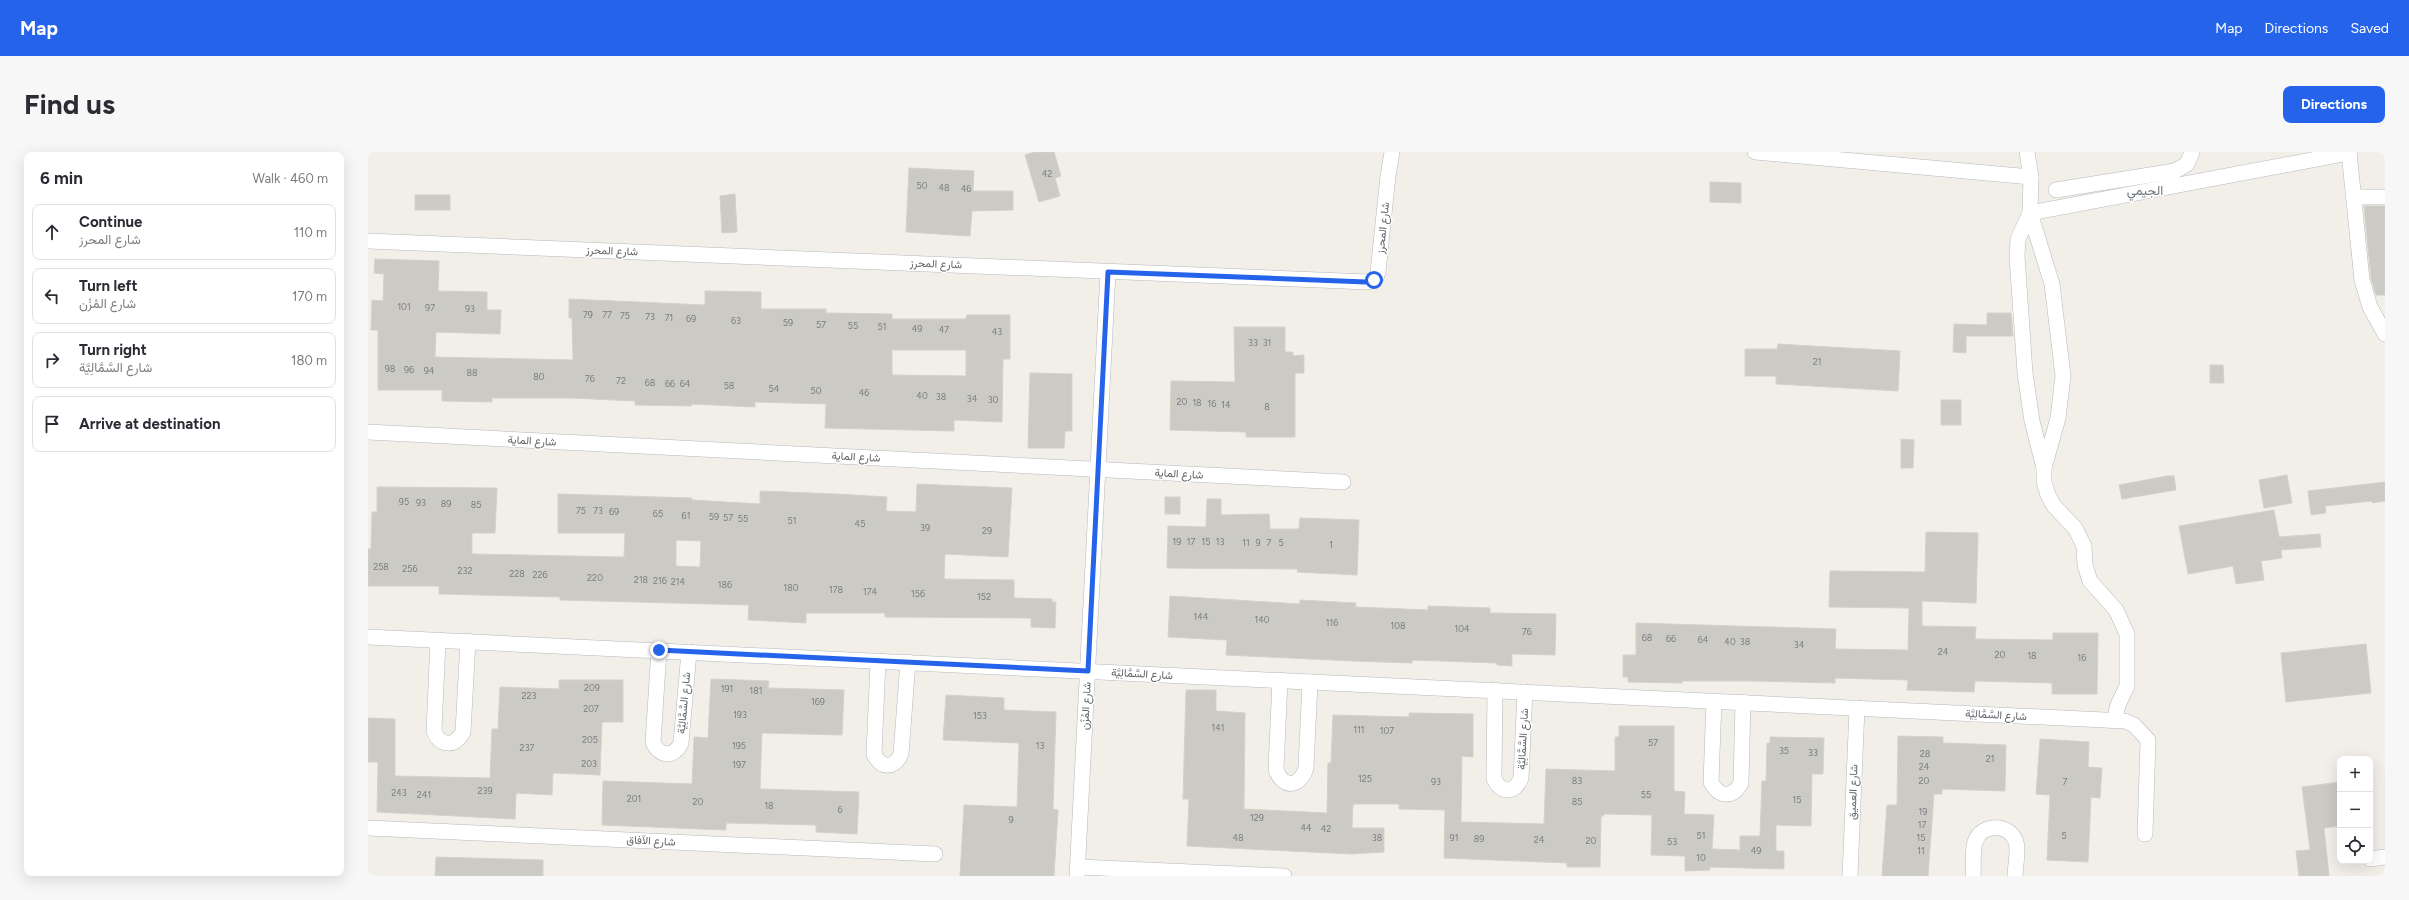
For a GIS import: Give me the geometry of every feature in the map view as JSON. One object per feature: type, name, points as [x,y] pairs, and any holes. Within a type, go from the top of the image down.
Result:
[{"type":"street","name":"شارع المحرز","points":[[368,240],[1108,272],[1371,281],[1378,272],[1392,152]]},
{"type":"street","points":[[1755,152],[2031,177]]},
{"type":"street","points":[[2027,152],[2031,177],[2030,214],[2052,284],[2062,376],[2058,418],[2044,468]]},
{"type":"street","points":[[2056,190],[2175,171],[2187,164],[2192,152]]},
{"type":"street","points":[[2030,214],[2349,152],[2362,280],[2370,307],[2385,334]]},
{"type":"street","points":[[2354,197],[2385,197]]},
{"type":"street","points":[[2030,214],[2018,239],[2017,256],[2028,396],[2044,468],[2048,494],[2054,506],[2069,521],[2080,536],[2090,581],[2116,610],[2127,634],[2128,686],[2118,705],[2114,721]]},
{"type":"street","name":"شارع المُزْن","points":[[1078,872],[1108,272]]},
{"type":"street","name":"شارع الماية","points":[[368,432],[1343,482]]},
{"type":"street","name":"شارع السَّمَّالِيَّة","points":[[368,636],[2125,721],[2134,725],[2148,740],[2149,749],[2145,834]]},
{"type":"street","points":[[438,640],[434,731],[437,738],[443,743],[452,744],[459,740],[462,732],[468,641]]},
{"type":"street","name":"شارع السَّمَّالِيَّة","points":[[659,650],[653,742],[656,749],[662,754],[671,754],[678,750],[681,743],[689,652]]},
{"type":"street","points":[[878,661],[874,754],[877,761],[884,765],[892,765],[898,761],[901,754],[908,662]]},
{"type":"street","points":[[1280,680],[1276,769],[1279,777],[1285,782],[1290,783],[1296,783],[1303,778],[1306,768],[1310,682]]},
{"type":"street","name":"شارع السَّمَّالِيَّة","points":[[1495,690],[1494,778],[1497,786],[1503,791],[1512,791],[1518,786],[1521,778],[1525,692]]},
{"type":"street","points":[[1714,701],[1711,782],[1715,790],[1722,794],[1730,794],[1737,790],[1741,783],[1743,702]]},
{"type":"street","name":"شارع العميق","points":[[1850,876],[1856,708]]},
{"type":"street","name":"شارع الآفاق","points":[[368,828],[935,854]]},
{"type":"street","points":[[1973,876],[1975,841],[1981,833],[1990,828],[2001,828],[2010,833],[2016,842],[2015,876]]},
{"type":"street","points":[[2373,859],[2385,857]]},
{"type":"street","points":[[1078,872],[1284,876]]},
{"type":"building","points":[[1035,152],[1054,152],[1061,176],[1055,178],[1060,196],[1039,202],[1025,155]]},
{"type":"building","points":[[909,168],[974,171],[973,191],[1013,191],[1013,210],[972,211],[970,236],[906,232]]},
{"type":"building","points":[[1710,182],[1741,183],[1741,203],[1710,202]]},
{"type":"building","points":[[735,194],[737,232],[722,233],[720,196]]},
{"type":"building","points":[[415,195],[450,195],[450,210],[415,210]]},
{"type":"building","points":[[2364,206],[2385,206],[2385,295],[2376,295],[2371,278]]},
{"type":"building","points":[[375,259],[439,261],[438,291],[487,292],[487,310],[501,310],[500,334],[436,332],[435,357],[573,360],[572,318],[569,318],[569,299],[705,305],[705,291],[761,292],[761,309],[826,309],[826,313],[892,314],[892,319],[966,319],[967,315],[1010,315],[1010,359],[1003,359],[1002,422],[954,420],[954,431],[825,428],[826,404],[755,402],[755,407],[692,404],[691,406],[635,405],[635,401],[571,398],[492,398],[492,402],[442,401],[442,390],[378,390],[378,330],[371,330],[372,300],[383,301],[384,274],[374,273]],"holes":[[[892,350],[966,350],[966,376],[892,375]]]},
{"type":"building","points":[[1987,313],[2011,313],[2013,336],[1966,336],[1966,353],[1953,352],[1954,324],[1987,325]]},
{"type":"building","points":[[1234,327],[1285,327],[1285,352],[1293,352],[1293,356],[1304,355],[1304,373],[1295,373],[1295,437],[1246,437],[1246,432],[1170,430],[1171,381],[1235,382]]},
{"type":"building","points":[[1778,344],[1900,351],[1898,391],[1776,384],[1776,376],[1745,376],[1745,349],[1777,349]]},
{"type":"building","points":[[2210,365],[2223,365],[2224,383],[2210,383]]},
{"type":"building","points":[[1030,373],[1072,374],[1072,431],[1065,431],[1064,448],[1028,448]]},
{"type":"building","points":[[1941,400],[1961,400],[1961,425],[1941,425]]},
{"type":"building","points":[[1901,439],[1914,440],[1913,468],[1901,468]]},
{"type":"building","points":[[2287,475],[2292,503],[2264,508],[2259,480]]},
{"type":"building","points":[[2174,476],[2176,490],[2122,499],[2119,485]]},
{"type":"building","points":[[2385,482],[2385,501],[2325,506],[2326,513],[2311,515],[2308,491]]},
{"type":"building","points":[[917,484],[1012,488],[1008,557],[945,554],[944,579],[1014,580],[1014,598],[1052,599],[1052,602],[1056,602],[1055,628],[1031,627],[1031,618],[885,617],[885,613],[806,613],[806,623],[748,620],[749,605],[560,600],[560,597],[439,594],[439,586],[368,586],[368,549],[371,549],[372,512],[377,512],[377,487],[497,488],[495,533],[472,533],[472,554],[624,557],[625,533],[558,533],[558,494],[692,498],[692,500],[760,504],[760,491],[836,494],[887,497],[886,511],[916,512]],"holes":[[[676,540],[701,541],[700,567],[676,566]]]},
{"type":"building","points":[[1165,497],[1180,497],[1180,514],[1165,514]]},
{"type":"building","points":[[1207,499],[1221,499],[1221,515],[1269,514],[1270,529],[1299,529],[1300,518],[1359,520],[1357,575],[1297,572],[1298,569],[1167,568],[1168,526],[1206,527]]},
{"type":"building","points":[[2274,510],[2279,537],[2320,534],[2321,547],[2281,550],[2282,558],[2261,561],[2264,580],[2236,584],[2233,566],[2188,574],[2179,526]]},
{"type":"building","points":[[1926,532],[1978,533],[1976,603],[1922,601],[1922,626],[1976,627],[1975,639],[2053,640],[2053,633],[2098,633],[2097,694],[2052,694],[2052,683],[1975,681],[1974,692],[1907,690],[1908,680],[1835,678],[1835,683],[1682,681],[1682,683],[1628,682],[1628,677],[1623,677],[1623,655],[1636,655],[1636,623],[1836,629],[1835,649],[1908,650],[1909,608],[1829,607],[1830,571],[1925,572]]},
{"type":"building","points":[[1170,596],[1300,604],[1300,600],[1356,603],[1355,607],[1428,610],[1428,606],[1490,608],[1490,613],[1556,614],[1555,655],[1512,654],[1512,666],[1497,665],[1497,663],[1412,660],[1412,663],[1226,655],[1227,640],[1168,637]]},
{"type":"building","points":[[2366,644],[2371,693],[2286,702],[2281,653]]},
{"type":"building","points":[[711,679],[769,681],[768,688],[844,690],[842,735],[762,733],[760,789],[859,792],[857,834],[816,832],[816,825],[726,823],[726,830],[602,825],[603,781],[692,784],[694,737],[708,738]]},
{"type":"building","points":[[559,680],[623,680],[623,722],[602,722],[600,775],[553,773],[552,795],[516,793],[515,819],[377,812],[378,762],[368,762],[368,718],[395,719],[395,776],[490,778],[492,729],[498,729],[500,687],[559,689]]},
{"type":"building","points":[[1186,690],[1216,690],[1216,711],[1245,713],[1244,809],[1327,813],[1328,763],[1331,763],[1333,715],[1409,717],[1409,713],[1473,714],[1473,757],[1462,756],[1461,822],[1544,824],[1546,769],[1615,771],[1615,737],[1619,737],[1619,726],[1674,726],[1674,791],[1685,792],[1684,814],[1714,815],[1712,849],[1740,850],[1740,836],[1760,836],[1762,781],[1766,781],[1767,743],[1770,743],[1770,737],[1824,738],[1823,774],[1812,774],[1811,826],[1776,825],[1776,851],[1784,851],[1784,869],[1710,867],[1710,870],[1685,871],[1685,856],[1651,855],[1652,815],[1604,814],[1604,816],[1601,816],[1600,867],[1567,867],[1567,863],[1444,858],[1445,810],[1399,809],[1399,804],[1353,804],[1352,828],[1384,828],[1384,852],[1351,854],[1187,846],[1189,799],[1183,799]]},
{"type":"building","points":[[946,695],[1004,698],[1004,710],[1056,712],[1053,809],[1058,810],[1054,876],[960,876],[964,805],[1017,807],[1019,743],[943,740]]},
{"type":"building","points":[[1898,736],[1943,737],[1943,743],[2006,745],[2005,791],[1942,789],[1942,794],[1934,794],[1928,876],[1882,876],[1887,805],[1897,805]]},
{"type":"building","points":[[2040,739],[2089,742],[2088,767],[2102,768],[2100,798],[2091,797],[2088,862],[2047,860],[2050,795],[2036,794]]},
{"type":"building","points":[[2337,782],[2337,826],[2324,828],[2329,876],[2299,876],[2296,851],[2310,850],[2302,787]]},
{"type":"building","points":[[436,857],[543,860],[543,876],[435,876]]},
{"type":"district","name":"الجيمي","points":[[2145,190]]},
{"type":"route","points":[[659,650],[1088,671],[1108,272],[1366,282],[1374,280]]}]
